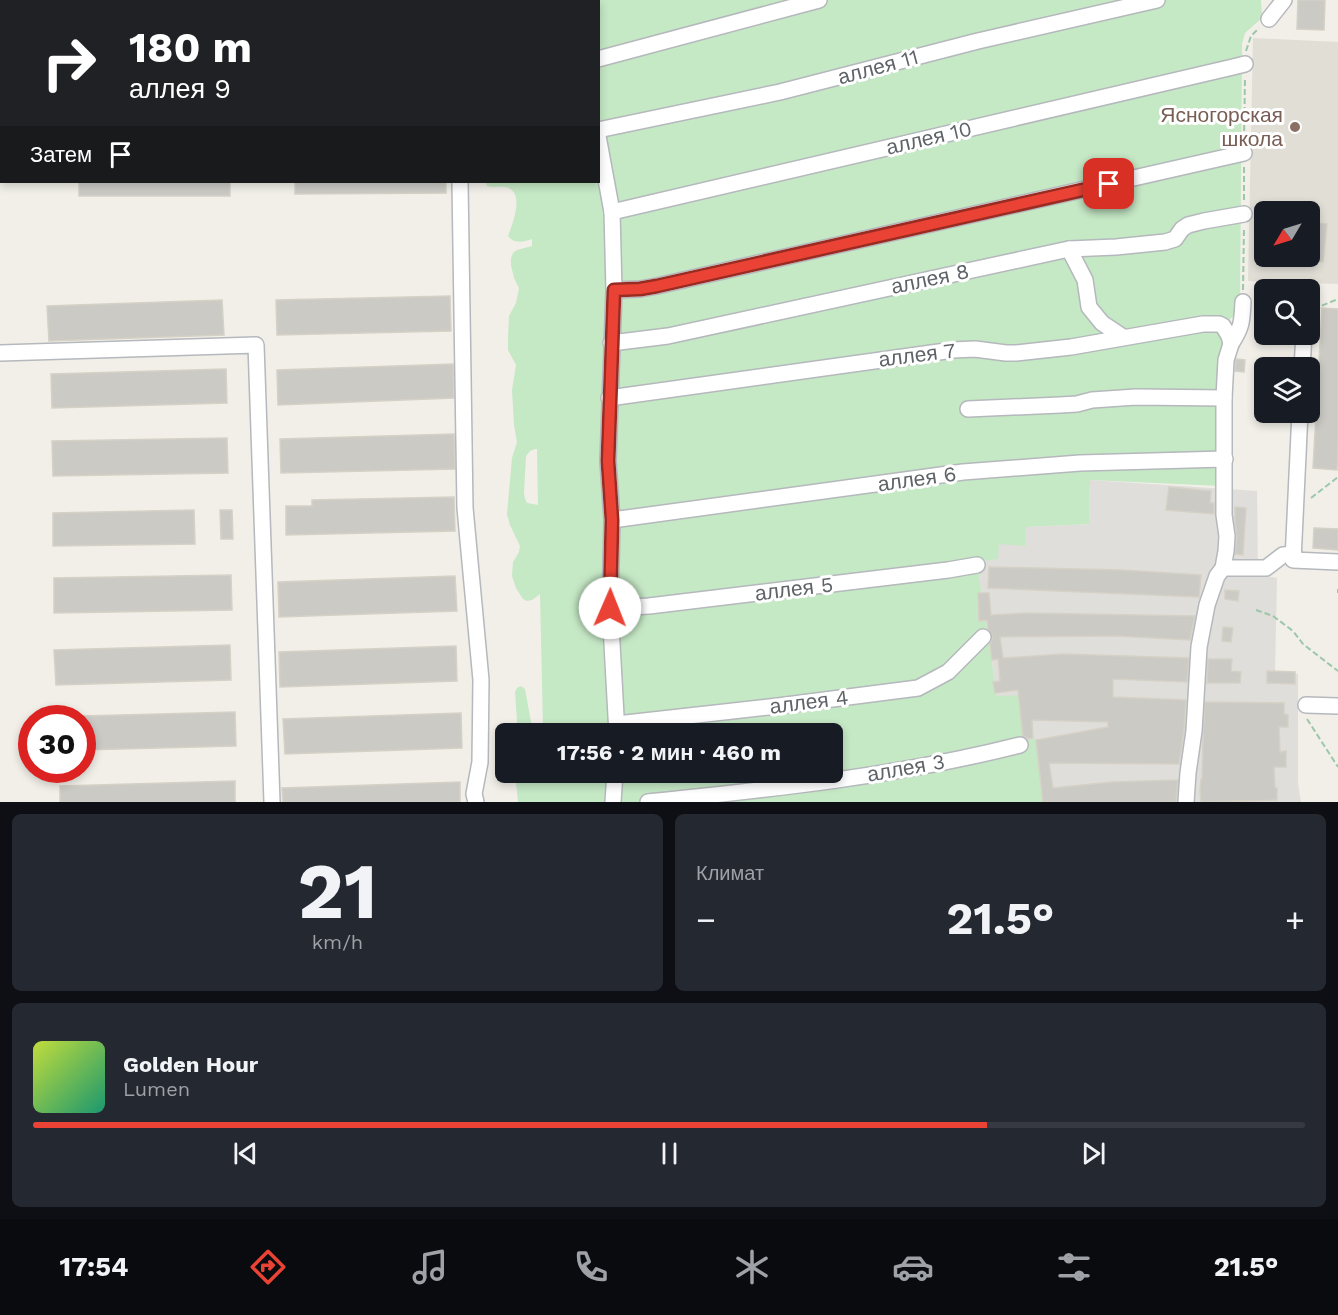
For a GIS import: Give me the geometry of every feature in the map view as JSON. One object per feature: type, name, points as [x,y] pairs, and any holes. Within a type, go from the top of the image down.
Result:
[{"type":"street","points":[[600,58],[819,0]]},
{"type":"street","name":"аллея 11","points":[[600,130],[780,92],[978,41],[1157,0]]},
{"type":"street","points":[[1269,19],[1284,0]]},
{"type":"street","name":"аллея 10","points":[[612,212],[1245,63]]},
{"type":"street","points":[[600,147],[612,212],[614,290],[608,461],[612,520],[610,608],[617,723]]},
{"type":"street","points":[[614,290],[657,286],[1244,153]]},
{"type":"street","points":[[460,183],[465,508],[481,680],[480,762],[474,794],[476,802]]},
{"type":"street","name":"аллея 8","points":[[611,343],[668,336],[1069,249],[1165,242],[1175,239],[1188,225],[1244,214]]},
{"type":"street","points":[[1069,249],[1085,280],[1089,307],[1102,323],[1123,337]]},
{"type":"street","points":[[1186,802],[1194,731],[1199,647],[1210,594],[1226,558],[1224,398],[1226,360],[1231,344],[1240,330],[1243,302]]},
{"type":"street","name":"аллея 7","points":[[609,398],[953,350],[975,349],[1016,353],[1071,347],[1203,324],[1223,326],[1231,344]]},
{"type":"street","points":[[0,353],[256,345],[272,802]]},
{"type":"street","points":[[968,409],[1060,405],[1092,400],[1136,398],[1224,398]]},
{"type":"street","points":[[1300,423],[1293,560],[1338,562]]},
{"type":"street","name":"аллея 6","points":[[612,520],[963,472],[1080,463],[1225,459]]},
{"type":"street","points":[[1223,568],[1266,568],[1283,555],[1294,554]]},
{"type":"street","name":"аллея 5","points":[[610,608],[672,603],[937,572],[977,565]]},
{"type":"street","name":"аллея 4","points":[[659,723],[918,688],[948,672],[983,637]]},
{"type":"street","points":[[1304,709],[1338,706]]},
{"type":"street","name":"аллея 3","points":[[648,802],[752,791],[906,769],[1020,745]]},
{"type":"street","points":[[613,802],[614,783]]},
{"type":"path","points":[[1320,307],[1338,299]]},
{"type":"path","points":[[1296,508],[1318,494],[1338,477]]},
{"type":"path","points":[[1256,610],[1273,616],[1293,631],[1303,644],[1338,672]]},
{"type":"path","points":[[1304,709],[1338,767]]},
{"type":"shaded area","name":"Ясногорская школа","points":[[1253,38],[1338,42],[1338,284],[1320,283],[1320,279],[1254,279],[1254,281],[1248,281]]},
{"type":"shaded area","points":[[1090,480],[1257,491],[1258,575],[1277,578],[1275,671],[1298,674],[1298,783],[1301,802],[1045,802],[1038,740],[1026,741],[1021,696],[997,696],[977,562],[998,544],[1026,527],[1089,524]]},
{"type":"green space","points":[[600,0],[1261,0],[1262,18],[1245,33],[1242,44],[1240,303],[1238,312],[1227,322],[1221,486],[1090,480],[1089,524],[1026,527],[1025,546],[999,544],[998,559],[977,562],[997,696],[1021,695],[1026,740],[1038,739],[1045,802],[518,802],[516,783],[843,783],[843,723],[543,723],[540,594],[527,601],[516,588],[512,576],[513,562],[520,546],[507,514],[512,458],[517,442],[512,390],[516,365],[508,350],[508,338],[509,316],[516,303],[519,288],[514,278],[511,258],[517,250],[532,246],[532,239],[516,241],[508,236],[516,202],[512,190],[506,187],[487,186],[486,183],[600,183]],"holes":[[[537,449],[538,505],[527,503],[525,499],[526,456],[530,451]]]},
{"type":"green space","points":[[521,686],[525,689],[532,723],[517,723],[515,692]]},
{"type":"building","points":[[1298,0],[1325,0],[1324,30],[1297,29]]},
{"type":"building","points":[[79,183],[230,183],[230,196],[79,196]]},
{"type":"building","points":[[295,183],[446,183],[446,193],[295,194]]},
{"type":"building","points":[[1320,223],[1327,224],[1323,262],[1320,262]]},
{"type":"building","points":[[450,296],[451,331],[277,335],[276,300]]},
{"type":"building","points":[[222,300],[224,335],[49,341],[47,306]]},
{"type":"building","points":[[1322,308],[1338,309],[1337,470],[1313,468],[1316,423],[1320,423]]},
{"type":"building","points":[[1236,359],[1245,360],[1244,372],[1235,371]]},
{"type":"building","points":[[453,364],[454,398],[278,405],[277,370]]},
{"type":"building","points":[[226,369],[227,403],[52,408],[51,374]]},
{"type":"building","points":[[454,434],[455,469],[281,473],[280,439]]},
{"type":"building","points":[[227,438],[228,473],[53,476],[52,441]]},
{"type":"building","points":[[1169,487],[1211,491],[1210,503],[1214,503],[1214,514],[1166,510]]},
{"type":"building","points":[[454,497],[455,531],[286,535],[286,506],[312,506],[312,500]]},
{"type":"building","points":[[1235,507],[1246,508],[1243,555],[1235,554],[1237,537]]},
{"type":"building","points":[[194,510],[195,544],[53,546],[53,513]]},
{"type":"building","points":[[220,510],[232,510],[233,539],[221,539]]},
{"type":"building","points":[[1314,528],[1338,529],[1338,550],[1313,548]]},
{"type":"building","points":[[989,567],[1122,570],[1201,575],[1199,597],[988,588]]},
{"type":"building","points":[[231,575],[232,610],[54,613],[54,578]]},
{"type":"building","points":[[455,576],[457,611],[279,617],[278,582]]},
{"type":"building","points":[[1225,590],[1239,591],[1238,601],[1225,599]]},
{"type":"building","points":[[978,593],[989,593],[991,615],[1026,613],[1195,616],[1190,640],[1117,636],[1000,637],[1003,658],[1063,654],[1189,658],[1187,682],[1113,679],[1113,697],[1186,700],[1179,764],[1049,763],[1053,788],[1112,782],[1178,780],[1176,802],[1043,802],[1036,740],[1108,727],[1108,722],[1032,720],[1033,738],[1028,739],[1023,736],[1018,690],[995,693],[993,682],[1000,681],[998,659],[992,660],[990,644],[992,635],[988,629],[987,620],[979,621]]},
{"type":"building","points":[[1223,627],[1233,628],[1231,642],[1222,641]]},
{"type":"building","points":[[230,645],[231,680],[56,685],[54,650]]},
{"type":"building","points":[[456,646],[457,681],[280,687],[279,652]]},
{"type":"building","points":[[1208,659],[1232,659],[1231,671],[1241,672],[1240,683],[1207,683]]},
{"type":"building","points":[[1267,671],[1295,672],[1295,684],[1267,683]]},
{"type":"building","points":[[1205,702],[1284,703],[1284,714],[1288,715],[1288,727],[1279,727],[1280,752],[1286,751],[1286,767],[1274,767],[1277,800],[1201,802]]},
{"type":"building","points":[[235,712],[236,746],[96,750],[96,716]]},
{"type":"building","points":[[461,713],[462,748],[285,754],[283,719]]},
{"type":"building","points":[[235,781],[235,802],[60,802],[60,786]]},
{"type":"building","points":[[460,782],[460,802],[283,802],[282,788]]},
{"type":"place","name":"Ясногорская школа","points":[[1295,127]]},
{"type":"route","points":[[610,608],[612,520],[608,461],[614,290],[657,286],[1109,184]]}]
